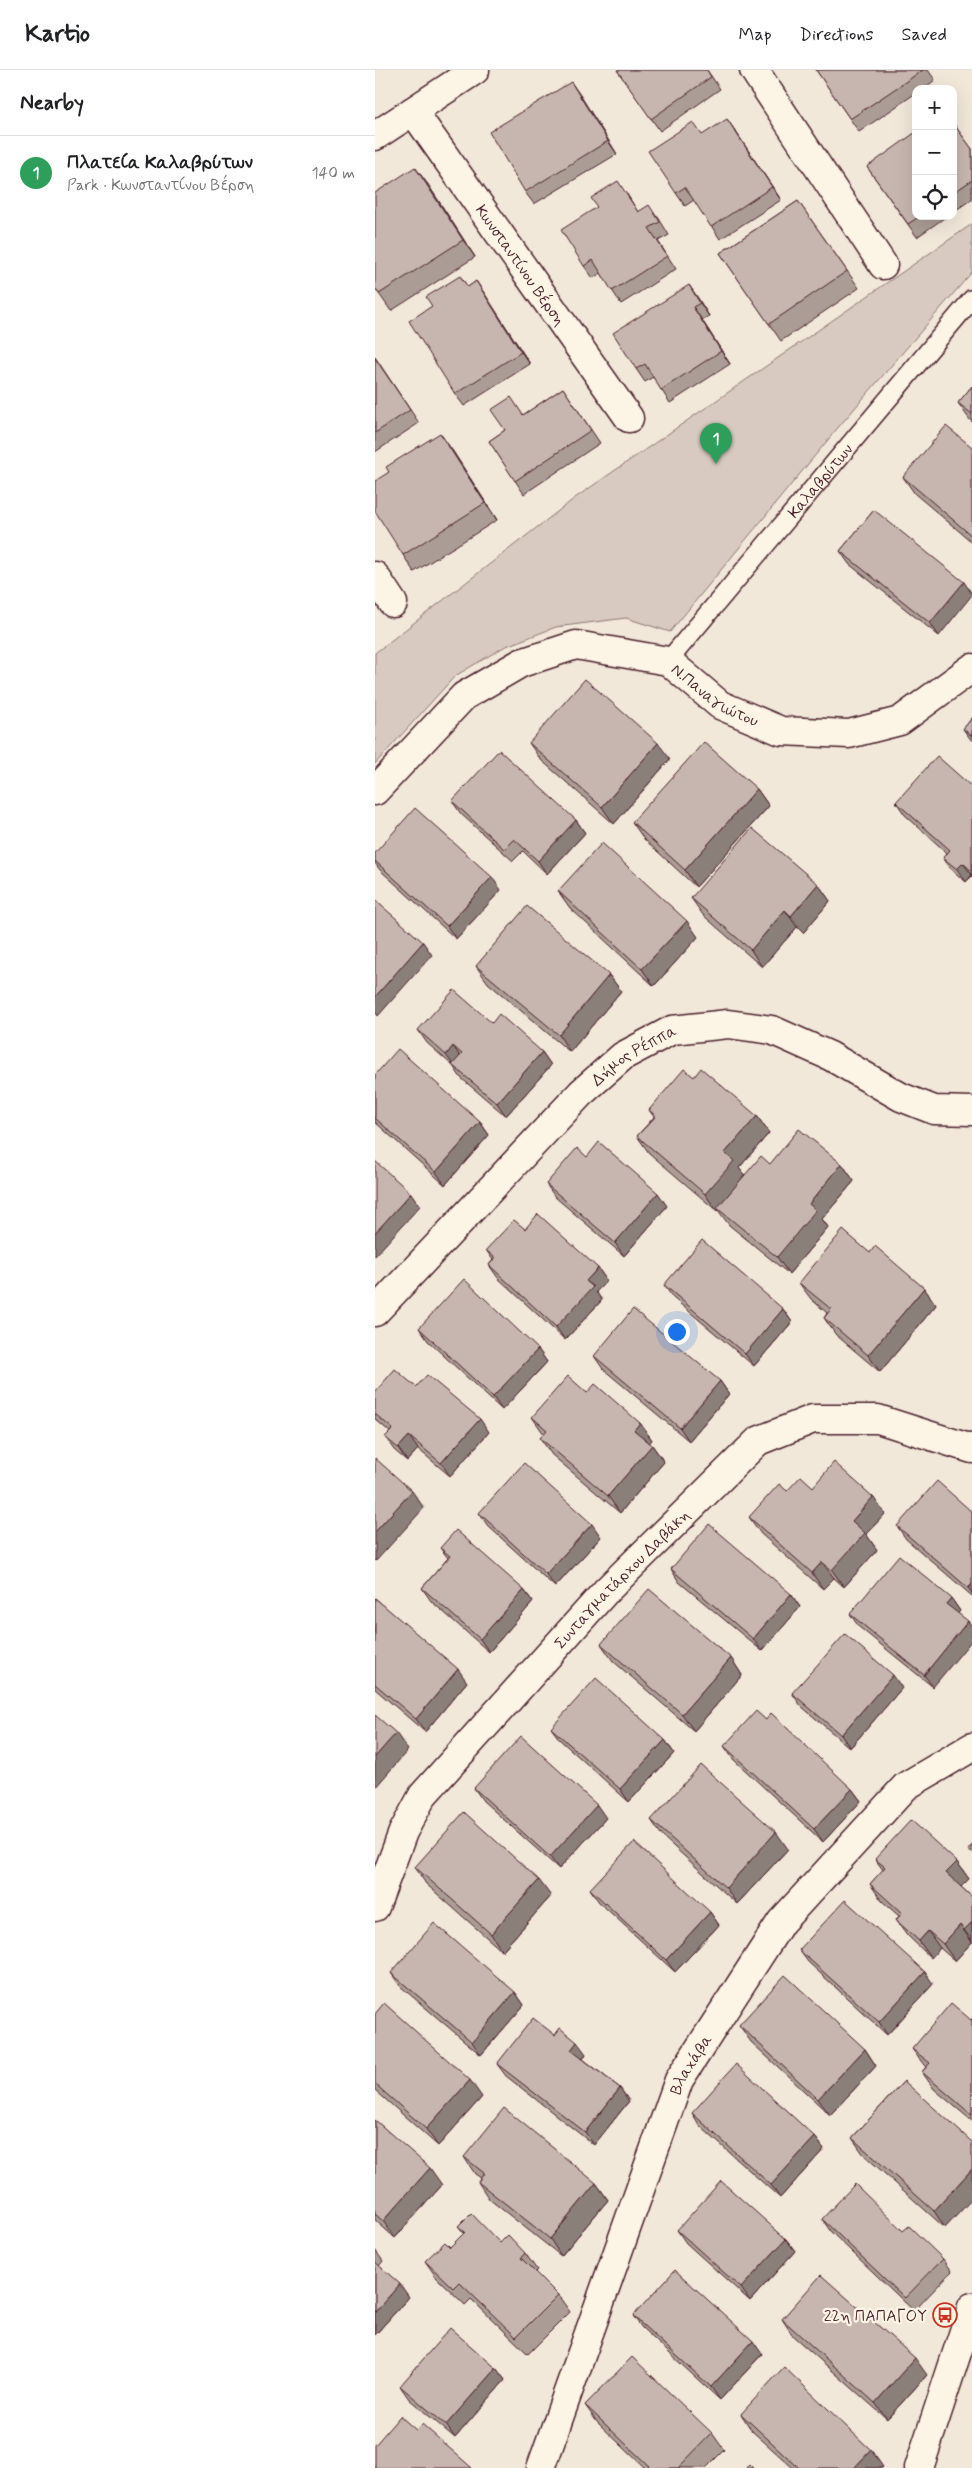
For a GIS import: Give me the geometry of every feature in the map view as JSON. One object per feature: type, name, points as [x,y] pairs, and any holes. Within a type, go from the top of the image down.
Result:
[{"type":"street","points":[[375,136],[475,70]]},
{"type":"street","points":[[754,70],[883,265]]},
{"type":"street","name":"Κωνσταντίνου Βέρση","points":[[413,112],[629,418]]},
{"type":"street","points":[[375,576],[393,603]]},
{"type":"street","name":"Ν.Παναγιώτου","points":[[375,791],[464,696],[521,663],[576,645],[668,661],[720,705],[781,731],[849,734],[900,721],[972,668]]},
{"type":"street","name":"Δήμος Ρέππα","points":[[375,1312],[581,1092],[623,1056],[672,1030],[728,1024],[772,1030],[830,1056],[901,1098],[934,1110],[972,1111]]},
{"type":"street","name":"Συνταγματάρχου Δαβάκη","points":[[375,1906],[403,1832],[423,1795],[606,1591],[758,1442],[813,1419],[878,1419],[972,1449]]},
{"type":"street","name":"Βλαχάβα","points":[[541,2468],[679,2080],[781,1922],[906,1786],[972,1747]]},
{"type":"street","points":[[919,2468],[972,2307]]},
{"type":"lane","name":"Καλαβρύτων","points":[[668,661],[972,299]]},
{"type":"shaded area","points":[[972,224],[972,272],[836,430],[670,632],[626,618],[556,627],[504,647],[455,676],[375,764],[375,653],[575,498]]},
{"type":"building","points":[[617,70],[707,70],[711,77],[651,119]]},
{"type":"building","points":[[816,70],[923,70],[850,119]]},
{"type":"building","points":[[571,82],[608,141],[525,192],[489,132]]},
{"type":"building","points":[[727,119],[772,187],[711,227],[685,187],[676,193],[648,151],[693,122],[702,135]]},
{"type":"building","points":[[957,128],[972,149],[972,180],[957,190]]},
{"type":"building","points":[[912,135],[912,220],[914,220],[908,224],[867,167]]},
{"type":"building","points":[[415,167],[463,240],[379,294],[375,288],[375,193]]},
{"type":"building","points":[[618,181],[638,212],[649,205],[660,222],[649,228],[667,256],[612,291],[593,260],[584,266],[561,230],[597,207],[591,198]]},
{"type":"building","points":[[798,201],[847,271],[769,324],[720,253]]},
{"type":"building","points":[[460,276],[468,287],[476,281],[521,352],[455,394],[409,321],[432,306],[426,297]]},
{"type":"building","points":[[689,285],[700,303],[693,307],[721,351],[661,390],[645,364],[636,369],[613,333]]},
{"type":"building","points":[[375,358],[410,410],[375,433]]},
{"type":"building","points":[[972,386],[972,414],[958,403]]},
{"type":"building","points":[[563,388],[591,430],[515,481],[489,441],[505,430],[491,410],[511,397],[523,415]]},
{"type":"building","points":[[946,426],[972,447],[972,536],[903,477]]},
{"type":"building","points":[[440,433],[485,503],[403,555],[375,511],[375,481],[389,472],[386,467]]},
{"type":"building","points":[[874,510],[964,582],[930,623],[840,551]]},
{"type":"building","points":[[585,679],[658,743],[602,807],[529,743]]},
{"type":"building","points":[[972,718],[972,736],[963,729]]},
{"type":"building","points":[[704,742],[757,789],[685,870],[632,822]]},
{"type":"building","points":[[499,750],[576,820],[538,861],[514,839],[504,849],[452,801]]},
{"type":"building","points":[[937,756],[972,787],[972,871],[963,863],[957,869],[943,858],[950,850],[896,802]]},
{"type":"building","points":[[415,808],[492,877],[447,926],[375,861],[375,853]]},
{"type":"building","points":[[752,828],[818,884],[791,916],[785,910],[751,950],[691,898]]},
{"type":"building","points":[[602,843],[687,921],[642,969],[558,891]]},
{"type":"building","points":[[375,900],[423,942],[375,997]]},
{"type":"building","points":[[527,906],[609,975],[559,1035],[476,966]]},
{"type":"building","points":[[454,990],[492,1023],[499,1014],[542,1052],[497,1103],[452,1065],[462,1054],[453,1046],[446,1055],[418,1030]]},
{"type":"building","points":[[398,1049],[480,1122],[436,1172],[375,1118],[375,1075]]},
{"type":"building","points":[[701,1068],[757,1116],[725,1153],[734,1161],[705,1194],[637,1136],[656,1116],[649,1110],[684,1069],[694,1077]]},
{"type":"building","points":[[799,1129],[842,1164],[809,1204],[816,1210],[777,1257],[717,1208],[761,1156],[770,1164]]},
{"type":"building","points":[[599,1142],[658,1193],[615,1243],[546,1184],[577,1148],[587,1157]]},
{"type":"building","points":[[375,1161],[411,1193],[375,1233]]},
{"type":"building","points":[[538,1214],[598,1268],[586,1281],[593,1287],[556,1327],[489,1265],[495,1258],[486,1250],[514,1220],[525,1229]]},
{"type":"building","points":[[843,1230],[870,1253],[875,1246],[924,1288],[868,1355],[824,1318],[831,1309],[799,1283]]},
{"type":"building","points":[[702,1240],[783,1309],[745,1354],[664,1285]]},
{"type":"building","points":[[464,1279],[538,1349],[493,1397],[419,1328]]},
{"type":"building","points":[[633,1309],[720,1381],[680,1428],[594,1356]]},
{"type":"building","points":[[395,1369],[416,1387],[427,1375],[480,1419],[441,1463],[409,1436],[398,1448],[385,1437],[393,1429],[375,1414],[375,1392]]},
{"type":"building","points":[[568,1376],[587,1393],[595,1384],[640,1423],[634,1430],[652,1445],[608,1496],[540,1438],[547,1430],[532,1417]]},
{"type":"building","points":[[375,1458],[412,1491],[375,1532]]},
{"type":"building","points":[[834,1462],[873,1497],[852,1521],[865,1533],[832,1570],[822,1562],[812,1573],[749,1517],[779,1484],[787,1491],[801,1476],[813,1487]]},
{"type":"building","points":[[524,1463],[592,1524],[546,1574],[479,1513]]},
{"type":"building","points":[[937,1481],[972,1512],[972,1584],[968,1588],[897,1526]]},
{"type":"building","points":[[709,1524],[791,1594],[753,1639],[671,1569]]},
{"type":"building","points":[[456,1530],[524,1590],[480,1639],[422,1588],[450,1556],[440,1548]]},
{"type":"building","points":[[899,1555],[951,1598],[946,1604],[968,1621],[924,1675],[850,1614]]},
{"type":"building","points":[[649,1589],[731,1658],[682,1714],[601,1644]]},
{"type":"building","points":[[375,1598],[458,1669],[416,1719],[375,1684]]},
{"type":"building","points":[[845,1634],[893,1675],[841,1735],[792,1693]]},
{"type":"building","points":[[596,1678],[665,1740],[620,1789],[551,1728]]},
{"type":"building","points":[[756,1711],[766,1720],[771,1713],[852,1789],[814,1829],[724,1746]]},
{"type":"building","points":[[375,1715],[396,1733],[375,1757]]},
{"type":"building","points":[[521,1736],[597,1805],[550,1857],[474,1788]]},
{"type":"building","points":[[701,1765],[776,1832],[726,1888],[651,1820]]},
{"type":"building","points":[[464,1812],[539,1880],[491,1934],[415,1867]]},
{"type":"building","points":[[911,1820],[957,1862],[946,1873],[972,1897],[972,1922],[964,1930],[960,1925],[943,1944],[928,1931],[919,1941],[896,1920],[902,1913],[870,1884],[885,1867],[875,1859]]},
{"type":"building","points":[[634,1842],[710,1912],[666,1960],[590,1889]]},
{"type":"building","points":[[972,1845],[972,1853],[968,1850]]},
{"type":"building","points":[[845,1900],[925,1972],[879,2022],[799,1950]]},
{"type":"building","points":[[434,1923],[515,1992],[472,2042],[391,1973]]},
{"type":"building","points":[[785,1975],[865,2049],[818,2099],[739,2025]]},
{"type":"building","points":[[384,2003],[470,2080],[426,2129],[375,2084],[375,2014]]},
{"type":"building","points":[[951,2003],[972,2019],[972,2115],[922,2072],[930,2063],[912,2049]]},
{"type":"building","points":[[533,2018],[555,2035],[560,2028],[577,2042],[571,2050],[620,2088],[585,2132],[497,2064]]},
{"type":"building","points":[[736,2064],[815,2137],[771,2185],[692,2113]]},
{"type":"building","points":[[904,2081],[972,2142],[972,2169],[934,2211],[852,2138]]},
{"type":"building","points":[[504,2108],[596,2183],[550,2239],[478,2182],[484,2173],[464,2157]]},
{"type":"building","points":[[375,2120],[430,2168],[383,2221],[375,2214]]},
{"type":"building","points":[[721,2181],[786,2239],[741,2288],[677,2230]]},
{"type":"building","points":[[855,2184],[903,2231],[909,2226],[943,2259],[905,2298],[822,2219]]},
{"type":"building","points":[[471,2213],[500,2243],[508,2235],[525,2253],[521,2258],[558,2295],[516,2337],[459,2282],[453,2288],[425,2261],[445,2242],[450,2247],[465,2232],[458,2226]]},
{"type":"building","points":[[375,2262],[400,2284],[375,2312]]},
{"type":"building","points":[[675,2270],[753,2341],[711,2387],[633,2316]]},
{"type":"building","points":[[821,2275],[915,2358],[875,2403],[782,2319]]},
{"type":"building","points":[[450,2328],[496,2368],[446,2425],[400,2386]]},
{"type":"building","points":[[632,2357],[712,2433],[678,2468],[651,2468],[585,2405]]},
{"type":"building","points":[[784,2367],[871,2450],[854,2468],[799,2468],[741,2414]]},
{"type":"building","points":[[400,2416],[416,2430],[422,2424],[472,2468],[375,2468],[375,2445]]},
{"type":"place","name":"Πλατεία Καλαβρύτων","points":[[716,464]]},
{"type":"place","name":"22η ΠΑΠΑΓΟΥ","points":[[945,2315]]}]
